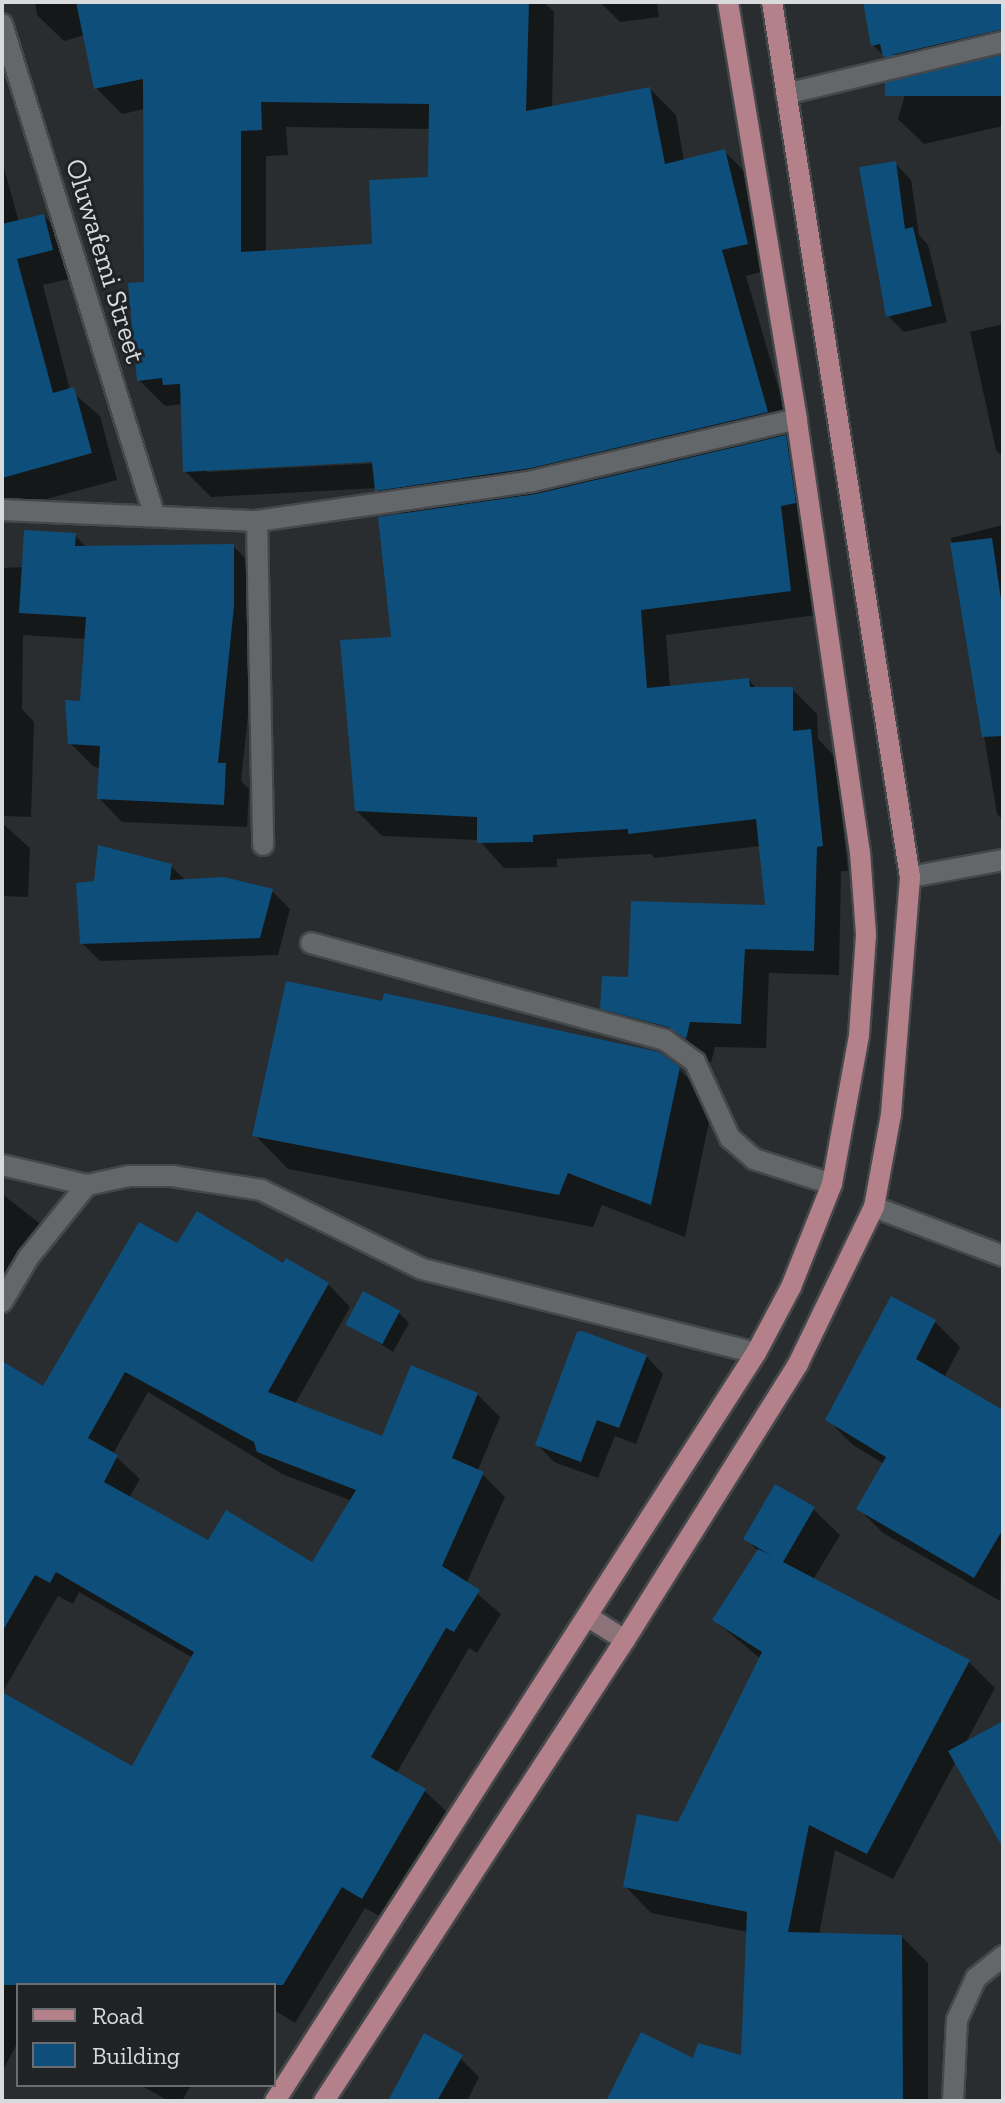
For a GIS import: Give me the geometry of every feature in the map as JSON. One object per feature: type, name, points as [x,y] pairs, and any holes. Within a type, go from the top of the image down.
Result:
[{"type":"main road","points":[[275,2101],[590,1618],[756,1353],[791,1287],[832,1184],[859,1035],[866,934],[860,853],[797,419],[728,2]]},
{"type":"main road","points":[[324,2101],[625,1640],[798,1364],[874,1207],[894,1085],[910,877],[772,2]]},
{"type":"main road","points":[[590,1618],[625,1640]]},
{"type":"street","name":"Oluwafemi Street","points":[[2,24],[154,514]]},
{"type":"street","points":[[786,94],[1003,42]]},
{"type":"street","points":[[2,510],[154,514],[257,521],[533,481],[797,419]]},
{"type":"street","points":[[257,521],[263,845]]},
{"type":"street","points":[[910,877],[1003,860]]},
{"type":"street","points":[[311,943],[665,1040],[695,1062],[730,1138],[754,1159],[832,1184]]},
{"type":"street","points":[[2,1165],[87,1185],[129,1176],[172,1176],[261,1190],[422,1269],[756,1353]]},
{"type":"street","points":[[2,1302],[28,1258],[87,1185]]},
{"type":"street","points":[[874,1207],[1003,1256]]},
{"type":"street","points":[[953,2101],[957,2020],[976,1978],[1003,1956]]},
{"type":"building","points":[[76,2],[529,2],[526,111],[650,87],[665,164],[725,149],[748,244],[722,250],[768,412],[531,468],[375,491],[372,462],[183,472],[180,384],[163,385],[162,378],[137,381],[128,283],[144,282],[143,79],[94,89]],"holes":[[[261,102],[429,104],[428,177],[369,180],[372,244],[241,252],[241,131],[262,130]]]},
{"type":"building","points":[[863,2],[1003,2],[1003,29],[883,57],[880,44],[871,46]]},
{"type":"building","points":[[885,55],[1003,55],[1003,96],[885,96]]},
{"type":"building","points":[[896,161],[905,229],[913,227],[932,306],[886,317],[859,167]]},
{"type":"building","points":[[44,214],[53,250],[17,259],[53,393],[74,387],[92,453],[2,478],[2,224]]},
{"type":"building","points":[[786,435],[796,503],[781,506],[791,591],[641,610],[647,688],[749,678],[750,687],[793,687],[793,731],[811,729],[823,846],[817,847],[814,951],[745,949],[741,1024],[690,1022],[686,1039],[668,1027],[600,1009],[602,976],[628,977],[631,901],[765,905],[756,819],[628,834],[628,829],[533,835],[533,842],[477,843],[477,817],[355,811],[340,640],[391,637],[378,517],[536,494]]},
{"type":"building","points":[[24,530],[76,533],[75,546],[234,544],[234,606],[218,763],[226,763],[224,805],[97,799],[100,746],[68,744],[65,700],[80,701],[86,617],[19,613]]},
{"type":"building","points":[[992,538],[1003,613],[1003,736],[982,737],[950,543]]},
{"type":"building","points":[[98,845],[172,864],[170,880],[224,877],[273,889],[260,938],[80,944],[76,883],[94,881]]},
{"type":"building","points":[[286,981],[382,1001],[384,993],[659,1052],[680,1067],[651,1205],[568,1173],[559,1195],[252,1136]]},
{"type":"building","points":[[197,1211],[283,1263],[286,1258],[329,1283],[268,1392],[382,1436],[411,1365],[478,1393],[452,1458],[484,1472],[442,1566],[480,1590],[454,1632],[446,1628],[371,1757],[426,1789],[362,1899],[342,1887],[283,1985],[2,1985],[2,1692],[132,1766],[194,1652],[56,1572],[50,1583],[35,1575],[2,1632],[2,1361],[43,1386],[139,1222],[177,1243]],"holes":[[[125,1372],[254,1442],[257,1452],[356,1490],[312,1562],[226,1510],[208,1540],[104,1482],[118,1455],[88,1438]]]},
{"type":"building","points":[[363,1291],[400,1311],[382,1344],[345,1325]]},
{"type":"building","points":[[891,1296],[936,1320],[916,1359],[1003,1410],[1003,1529],[974,1578],[856,1509],[886,1457],[825,1420]]},
{"type":"building","points":[[582,1331],[647,1355],[619,1428],[597,1420],[581,1462],[535,1445],[577,1332]]},
{"type":"building","points":[[775,1484],[815,1507],[783,1562],[970,1660],[867,1854],[809,1825],[788,1932],[902,1935],[903,2101],[606,2101],[641,2032],[693,2058],[698,2043],[741,2055],[747,1912],[623,1887],[637,1814],[678,1822],[762,1652],[712,1620],[758,1549],[772,1556],[743,1539]]},
{"type":"building","points":[[1003,1721],[1003,1848],[948,1751]]},
{"type":"building","points":[[424,2033],[463,2055],[437,2101],[388,2101]]}]
